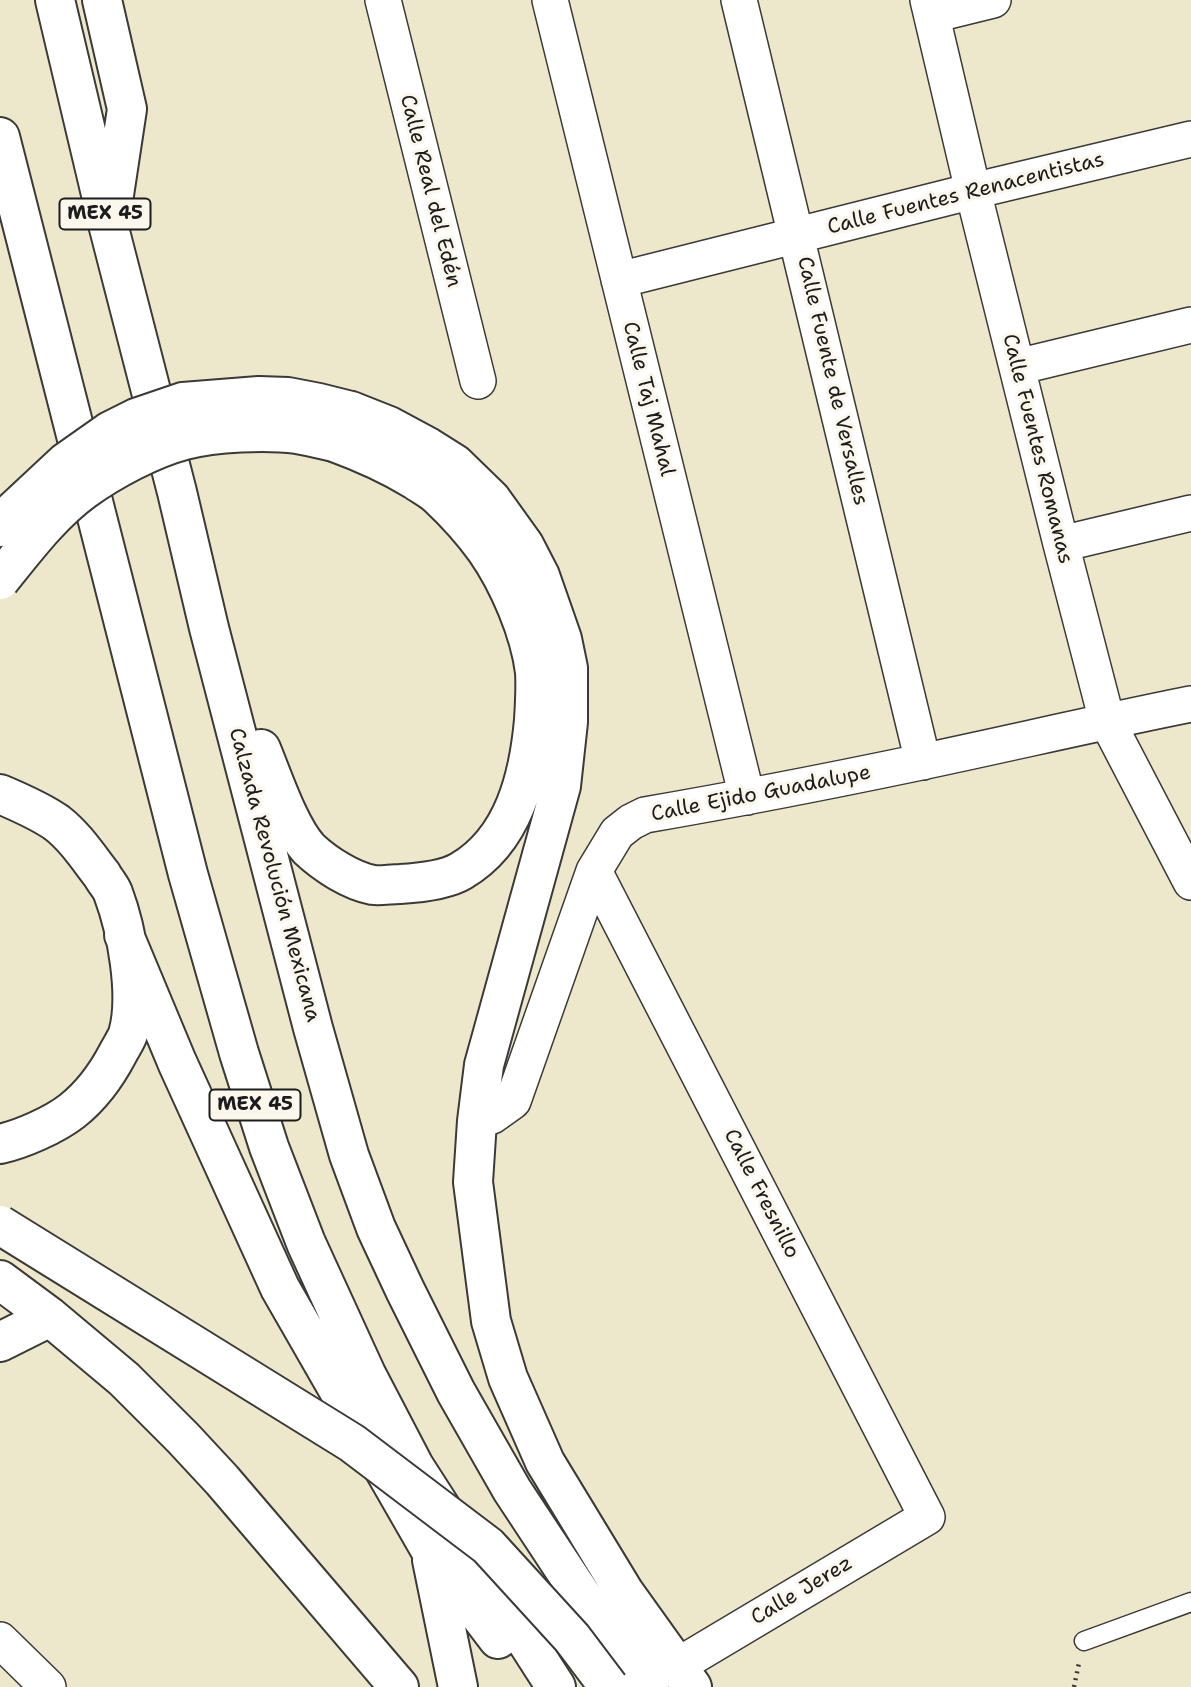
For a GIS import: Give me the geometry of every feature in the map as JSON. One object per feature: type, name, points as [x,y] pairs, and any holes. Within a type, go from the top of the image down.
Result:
[{"type":"main road","name":"Calzada Revolución Mexicana","points":[[55,0],[209,628],[313,1028],[349,1155],[376,1228],[405,1290],[456,1392],[512,1490],[601,1625],[672,1680]]},
{"type":"main road","points":[[102,0],[127,109],[109,228]]},
{"type":"main road","name":"MEX 45","points":[[0,137],[188,874],[269,1147],[306,1243],[360,1363],[414,1466],[556,1687]]},
{"type":"main road","points":[[0,527],[9,515],[66,462],[110,431],[136,418],[183,402],[259,396],[288,397],[319,403],[369,454],[436,494],[484,548],[515,604],[534,672],[535,705],[531,752],[517,803],[495,842],[460,872],[411,883],[373,885],[331,868],[308,848],[293,826],[209,628]]},
{"type":"main road","points":[[0,580],[33,539],[83,491],[144,456],[185,440],[223,434],[295,434],[342,427],[389,426],[455,464],[491,499],[524,545],[540,576],[562,639],[568,668],[568,722],[561,786],[484,1065],[473,1182],[491,1321],[508,1378],[545,1461],[624,1592],[672,1680]]},
{"type":"main road","points":[[0,794],[39,812],[57,824],[77,842],[113,891],[132,974],[128,1035],[110,1068],[95,1088],[72,1111],[37,1131],[0,1144]]},
{"type":"main road","points":[[124,935],[177,1062],[280,1288],[431,1551],[536,1687]]},
{"type":"main road","points":[[0,1225],[352,1444],[488,1546],[572,1637],[609,1687]]},
{"type":"main road","points":[[0,1280],[50,1317],[124,1379],[184,1438],[400,1687]]},
{"type":"main road","points":[[0,1342],[50,1317]]},
{"type":"main road","points":[[431,1551],[458,1687]]},
{"type":"street","name":"Calle Real del Edén","points":[[383,0],[478,382]]},
{"type":"street","name":"Calle Taj Mahal","points":[[550,0],[747,797]]},
{"type":"street","name":"Calle Fuente de Versalles","points":[[739,0],[923,762]]},
{"type":"street","points":[[930,7],[993,0]]},
{"type":"street","name":"Calle Fuentes Romanas","points":[[930,7],[973,191],[1107,721],[1191,881]]},
{"type":"street","name":"Calle Fuentes Renacentistas","points":[[619,280],[1191,139]]},
{"type":"street","points":[[1017,367],[1191,325]]},
{"type":"street","points":[[1061,544],[1191,513]]},
{"type":"street","name":"Calle Ejido Guadalupe","points":[[477,1121],[492,1116],[513,1101],[594,871],[617,833],[631,822],[645,815],[923,762],[1191,704]]},
{"type":"street","name":"Calle Fresnillo","points":[[594,871],[927,1517]]},
{"type":"street","name":"Calle Jerez","points":[[672,1680],[927,1517]]},
{"type":"street","points":[[0,1640],[48,1687]]},
{"type":"lane","points":[[1084,1641],[1191,1602]]}]
